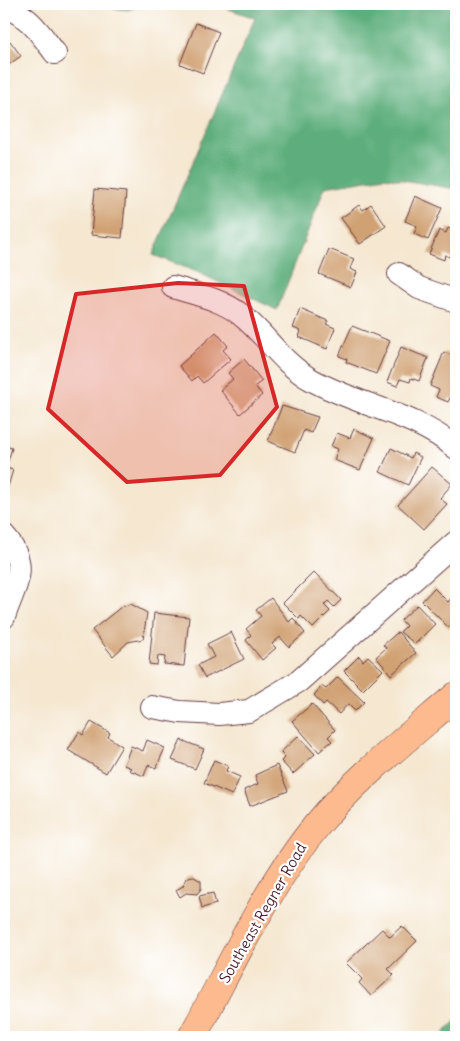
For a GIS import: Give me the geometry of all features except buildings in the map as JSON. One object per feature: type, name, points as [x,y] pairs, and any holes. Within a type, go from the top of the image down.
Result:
[{"type":"main road","name":"Southeast Regner Road","points":[[192,1037],[289,864],[318,824],[393,752],[456,696]]},
{"type":"street","points":[[4,7],[18,12],[31,21],[55,53]]},
{"type":"street","points":[[399,274],[419,288],[456,301]]},
{"type":"street","points":[[173,287],[222,304],[240,314],[287,364],[313,381],[407,419],[441,435],[456,448]]},
{"type":"street","points":[[4,536],[14,547],[21,568],[4,617]]},
{"type":"street","points":[[152,706],[180,712],[249,718],[299,681],[455,547]]},
{"type":"highlighted area","points":[[178,283],[244,286],[277,407],[220,475],[127,482],[48,409],[76,294]]},
{"type":"green space","points":[[78,4],[146,4],[128,10]]},
{"type":"green space","points":[[214,4],[456,4],[456,189],[385,177],[325,187],[277,310],[197,272],[153,255],[255,18]]},
{"type":"green space","points":[[456,1020],[456,1037],[440,1037]]}]
